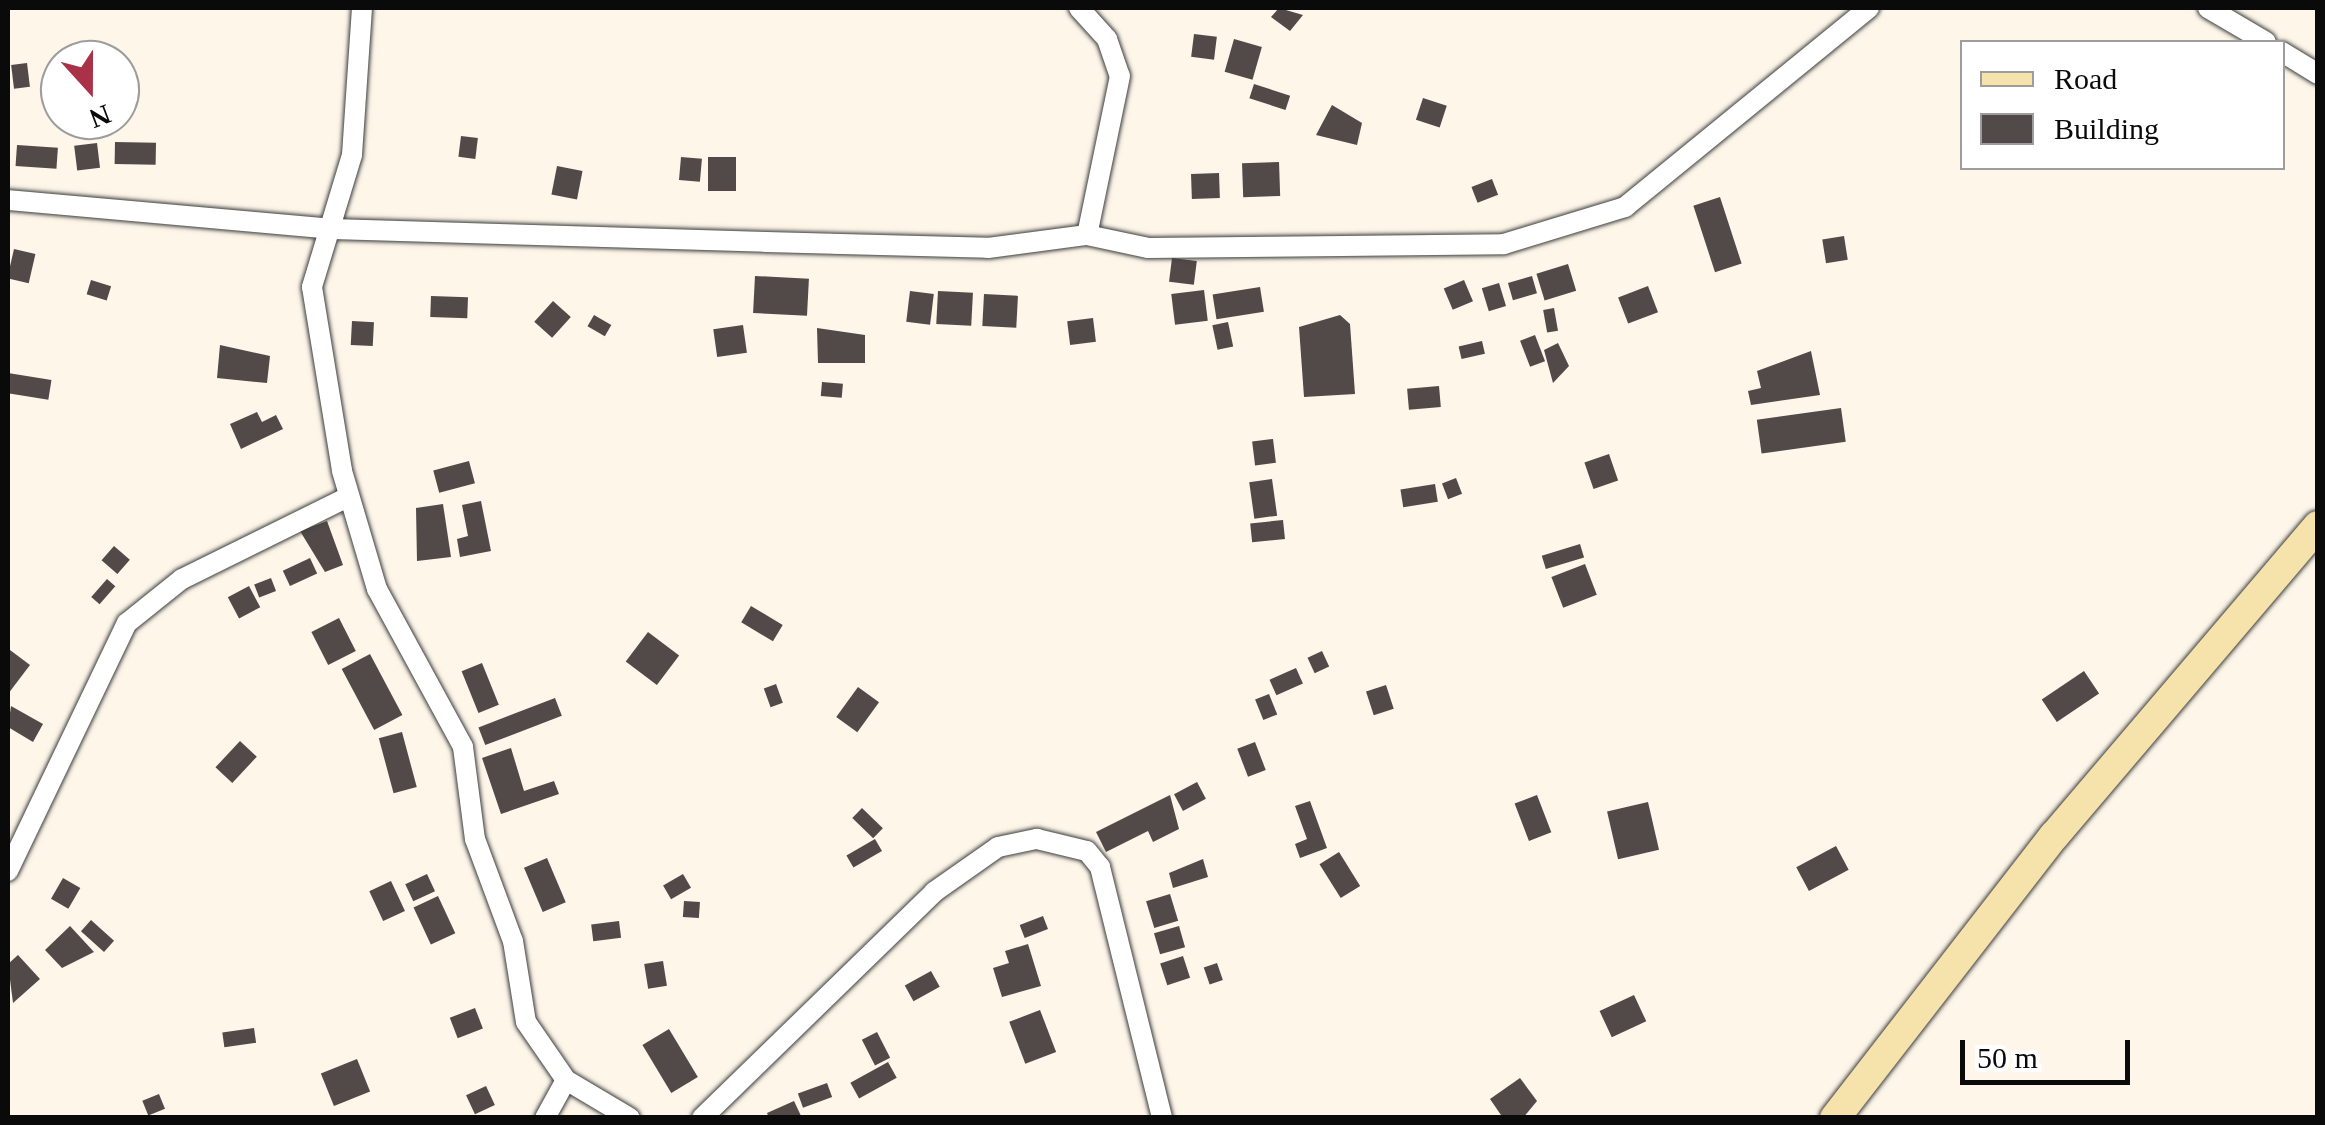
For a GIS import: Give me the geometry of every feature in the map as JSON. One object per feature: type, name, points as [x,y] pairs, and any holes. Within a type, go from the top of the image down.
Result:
[{"type":"street","points":[[362,8],[352,155],[312,287],[348,497],[384,604],[462,747],[475,839],[513,940],[520,1000],[566,1080],[630,1118]]},
{"type":"street","points":[[1080,8],[1107,40],[1120,76],[1087,235]]},
{"type":"street","points":[[8,200],[332,229],[988,248],[1087,235],[1148,248],[1444,248],[1540,238],[1626,207],[1869,8]]},
{"type":"street","points":[[2208,8],[2263,40]]},
{"type":"street","points":[[2285,54],[2318,74]]},
{"type":"street","points":[[8,871],[127,623],[182,579],[348,497]]},
{"type":"street","points":[[1835,1118],[2054,836],[2318,526]]},
{"type":"street","points":[[702,1118],[934,892],[998,847],[1036,839],[1087,852],[1100,867],[1162,1118]]},
{"type":"street","points":[[544,1118],[566,1080]]},
{"type":"building","points":[[1279,8],[1303,15],[1290,31],[1271,17]]},
{"type":"building","points":[[1194,34],[1217,37],[1214,60],[1191,57]]},
{"type":"building","points":[[1234,39],[1262,47],[1253,80],[1225,72]]},
{"type":"building","points":[[27,63],[30,87],[14,89],[11,65]]},
{"type":"building","points":[[1254,84],[1290,96],[1286,110],[1249,98]]},
{"type":"building","points":[[1423,98],[1447,106],[1440,128],[1416,120]]},
{"type":"building","points":[[1332,105],[1362,123],[1357,145],[1316,135]]},
{"type":"building","points":[[461,136],[478,138],[475,159],[458,157]]},
{"type":"building","points":[[115,142],[156,143],[156,165],[115,164]]},
{"type":"building","points":[[97,143],[100,168],[77,171],[74,146]]},
{"type":"building","points":[[17,145],[58,148],[56,169],[16,166]]},
{"type":"building","points":[[681,157],[702,159],[700,182],[679,180]]},
{"type":"building","points":[[708,157],[736,157],[736,191],[708,191]]},
{"type":"building","points":[[1279,162],[1280,196],[1243,197],[1242,163]]},
{"type":"building","points":[[557,166],[583,171],[577,199],[551,194]]},
{"type":"building","points":[[1219,173],[1220,198],[1192,199],[1191,174]]},
{"type":"building","points":[[1492,179],[1498,195],[1478,203],[1471,187]]},
{"type":"building","points":[[1720,197],[1742,264],[1715,272],[1693,206]]},
{"type":"building","points":[[1844,236],[1848,260],[1826,263],[1822,239]]},
{"type":"building","points":[[14,249],[35,254],[29,283],[8,278]]},
{"type":"building","points":[[1172,258],[1197,261],[1194,285],[1169,282]]},
{"type":"building","points":[[1568,264],[1576,291],[1545,300],[1536,274]]},
{"type":"building","points":[[755,276],[809,279],[807,316],[753,313]]},
{"type":"building","points":[[1532,276],[1537,293],[1513,300],[1508,283]]},
{"type":"building","points":[[91,280],[111,286],[107,300],[87,294]]},
{"type":"building","points":[[1464,280],[1473,301],[1453,310],[1444,289]]},
{"type":"building","points":[[1499,283],[1506,306],[1489,311],[1482,288]]},
{"type":"building","points":[[1648,286],[1658,312],[1628,324],[1618,297]]},
{"type":"building","points":[[1260,287],[1264,312],[1217,319],[1213,295]]},
{"type":"building","points":[[1204,290],[1208,321],[1175,325],[1171,294]]},
{"type":"building","points":[[910,291],[934,294],[930,325],[906,322]]},
{"type":"building","points":[[938,291],[973,293],[971,326],[936,324]]},
{"type":"building","points":[[984,294],[1018,296],[1016,328],[982,326]]},
{"type":"building","points":[[431,296],[468,297],[467,318],[430,317]]},
{"type":"building","points":[[553,301],[571,317],[552,338],[534,322]]},
{"type":"building","points":[[1554,308],[1558,331],[1547,333],[1543,310]]},
{"type":"building","points":[[594,315],[611,325],[605,336],[588,326]]},
{"type":"building","points":[[1340,315],[1350,324],[1355,394],[1304,397],[1299,327]]},
{"type":"building","points":[[1093,318],[1096,342],[1070,345],[1067,321]]},
{"type":"building","points":[[352,321],[374,322],[373,346],[351,345]]},
{"type":"building","points":[[1228,322],[1233,346],[1218,350],[1212,325]]},
{"type":"building","points":[[743,325],[747,353],[717,357],[713,329]]},
{"type":"building","points":[[817,328],[865,335],[865,363],[818,363]]},
{"type":"building","points":[[1535,335],[1545,361],[1530,367],[1520,341]]},
{"type":"building","points":[[1482,341],[1485,354],[1462,359],[1459,346]]},
{"type":"building","points":[[1558,343],[1569,366],[1553,383],[1544,350]]},
{"type":"building","points":[[220,345],[270,356],[267,383],[217,378]]},
{"type":"building","points":[[1811,351],[1820,395],[1751,405],[1748,391],[1761,388],[1757,371]]},
{"type":"building","points":[[8,373],[51,380],[48,400],[8,393]]},
{"type":"building","points":[[822,382],[843,384],[842,398],[821,396]]},
{"type":"building","points":[[1439,386],[1441,407],[1409,410],[1407,389]]},
{"type":"building","points":[[1841,408],[1846,442],[1762,453],[1757,420]]},
{"type":"building","points":[[257,412],[262,422],[276,415],[283,429],[241,449],[230,424]]},
{"type":"building","points":[[1273,439],[1276,463],[1255,465],[1252,442]]},
{"type":"building","points":[[1609,454],[1618,480],[1594,489],[1584,462]]},
{"type":"building","points":[[469,461],[475,483],[439,493],[433,471]]},
{"type":"building","points":[[1456,478],[1462,494],[1448,499],[1442,483]]},
{"type":"building","points":[[1272,479],[1277,516],[1254,519],[1249,482]]},
{"type":"building","points":[[1435,484],[1438,502],[1403,507],[1400,489]]},
{"type":"building","points":[[481,501],[491,551],[460,557],[457,539],[468,536],[462,505]]},
{"type":"building","points":[[443,504],[451,557],[417,561],[416,508]]},
{"type":"building","points":[[1283,520],[1285,539],[1252,542],[1250,523]]},
{"type":"building","points":[[327,521],[343,565],[325,572],[300,531]]},
{"type":"building","points":[[1580,544],[1584,557],[1546,569],[1542,556]]},
{"type":"building","points":[[114,546],[130,560],[117,574],[102,560]]},
{"type":"building","points":[[310,558],[317,573],[290,586],[283,571]]},
{"type":"building","points":[[1585,564],[1597,595],[1563,608],[1551,577]]},
{"type":"building","points":[[271,578],[276,591],[259,598],[254,584]]},
{"type":"building","points":[[107,579],[115,586],[100,604],[91,597]]},
{"type":"building","points":[[249,586],[260,607],[239,618],[228,597]]},
{"type":"building","points":[[751,606],[783,625],[773,641],[741,622]]},
{"type":"building","points":[[339,618],[356,651],[328,665],[311,632]]},
{"type":"building","points":[[648,632],[679,655],[657,685],[626,662]]},
{"type":"building","points":[[10,650],[30,665],[8,694],[8,653]]},
{"type":"building","points":[[1322,651],[1329,666],[1315,673],[1307,658]]},
{"type":"building","points":[[370,654],[402,715],[374,730],[342,669]]},
{"type":"building","points":[[482,663],[499,705],[478,713],[462,671]]},
{"type":"building","points":[[1296,668],[1303,684],[1276,695],[1270,680]]},
{"type":"building","points":[[2084,671],[2099,693],[2057,722],[2042,700]]},
{"type":"building","points":[[776,684],[783,703],[771,707],[764,688]]},
{"type":"building","points":[[1386,685],[1394,709],[1374,715],[1366,691]]},
{"type":"building","points":[[858,687],[879,702],[857,732],[836,717]]},
{"type":"building","points":[[1269,694],[1277,714],[1263,720],[1255,700]]},
{"type":"building","points":[[555,698],[562,716],[485,745],[478,727]]},
{"type":"building","points":[[11,706],[43,724],[33,742],[8,727]]},
{"type":"building","points":[[402,732],[417,787],[394,793],[379,738]]},
{"type":"building","points":[[240,741],[257,757],[232,783],[215,767]]},
{"type":"building","points":[[1255,742],[1266,770],[1248,777],[1237,749]]},
{"type":"building","points":[[511,748],[524,791],[554,781],[559,794],[501,814],[482,758]]},
{"type":"building","points":[[1197,782],[1206,799],[1183,811],[1174,794]]},
{"type":"building","points":[[1170,795],[1179,829],[1153,842],[1148,831],[1106,852],[1096,832]]},
{"type":"building","points":[[1537,795],[1551,832],[1529,841],[1515,804]]},
{"type":"building","points":[[1310,801],[1327,848],[1300,858],[1295,844],[1307,839],[1295,806]]},
{"type":"building","points":[[1648,802],[1659,850],[1618,859],[1607,811]]},
{"type":"building","points":[[862,808],[883,828],[873,838],[852,818]]},
{"type":"building","points":[[875,839],[882,851],[853,868],[846,856]]},
{"type":"building","points":[[1836,846],[1849,870],[1809,891],[1796,867]]},
{"type":"building","points":[[1339,852],[1360,886],[1341,898],[1319,864]]},
{"type":"building","points":[[547,858],[566,902],[543,912],[524,868]]},
{"type":"building","points":[[1203,859],[1208,877],[1173,888],[1169,873]]},
{"type":"building","points":[[427,874],[435,891],[413,901],[405,884]]},
{"type":"building","points":[[683,874],[691,888],[671,899],[663,886]]},
{"type":"building","points":[[63,878],[80,888],[68,909],[51,899]]},
{"type":"building","points":[[391,881],[405,911],[383,921],[369,891]]},
{"type":"building","points":[[1170,894],[1178,921],[1154,928],[1146,901]]},
{"type":"building","points":[[438,896],[455,933],[431,945],[414,907]]},
{"type":"building","points":[[684,901],[700,902],[699,918],[683,917]]},
{"type":"building","points":[[1043,916],[1048,929],[1025,938],[1020,925]]},
{"type":"building","points":[[91,920],[114,941],[104,952],[81,931]]},
{"type":"building","points":[[619,921],[621,938],[593,941],[591,924]]},
{"type":"building","points":[[70,926],[94,952],[62,968],[45,950]]},
{"type":"building","points":[[1179,926],[1185,947],[1160,954],[1154,933]]},
{"type":"building","points":[[1028,944],[1041,986],[1002,997],[993,968],[1009,963],[1005,951]]},
{"type":"building","points":[[18,955],[40,979],[13,1003],[8,964]]},
{"type":"building","points":[[1183,956],[1190,978],[1167,985],[1160,963]]},
{"type":"building","points":[[663,961],[667,986],[648,989],[644,964]]},
{"type":"building","points":[[1217,963],[1223,980],[1210,985],[1204,968]]},
{"type":"building","points":[[931,971],[940,987],[913,1001],[905,986]]},
{"type":"building","points":[[1634,995],[1646,1021],[1612,1037],[1600,1011]]},
{"type":"building","points":[[475,1008],[483,1029],[458,1038],[450,1018]]},
{"type":"building","points":[[1040,1010],[1056,1052],[1025,1064],[1009,1022]]},
{"type":"building","points":[[254,1028],[256,1043],[224,1047],[222,1032]]},
{"type":"building","points":[[669,1029],[698,1077],[671,1093],[642,1045]]},
{"type":"building","points":[[877,1032],[890,1058],[875,1066],[862,1040]]},
{"type":"building","points":[[357,1059],[370,1091],[334,1106],[321,1074]]},
{"type":"building","points":[[888,1062],[897,1078],[859,1099],[850,1083]]},
{"type":"building","points":[[1520,1078],[1537,1101],[1523,1118],[1503,1118],[1490,1099]]},
{"type":"building","points":[[827,1083],[832,1097],[803,1108],[798,1094]]},
{"type":"building","points":[[486,1086],[495,1105],[475,1114],[466,1095]]},
{"type":"building","points":[[159,1094],[165,1109],[148,1116],[142,1101]]},
{"type":"building","points":[[794,1101],[802,1118],[769,1118],[767,1113]]}]
